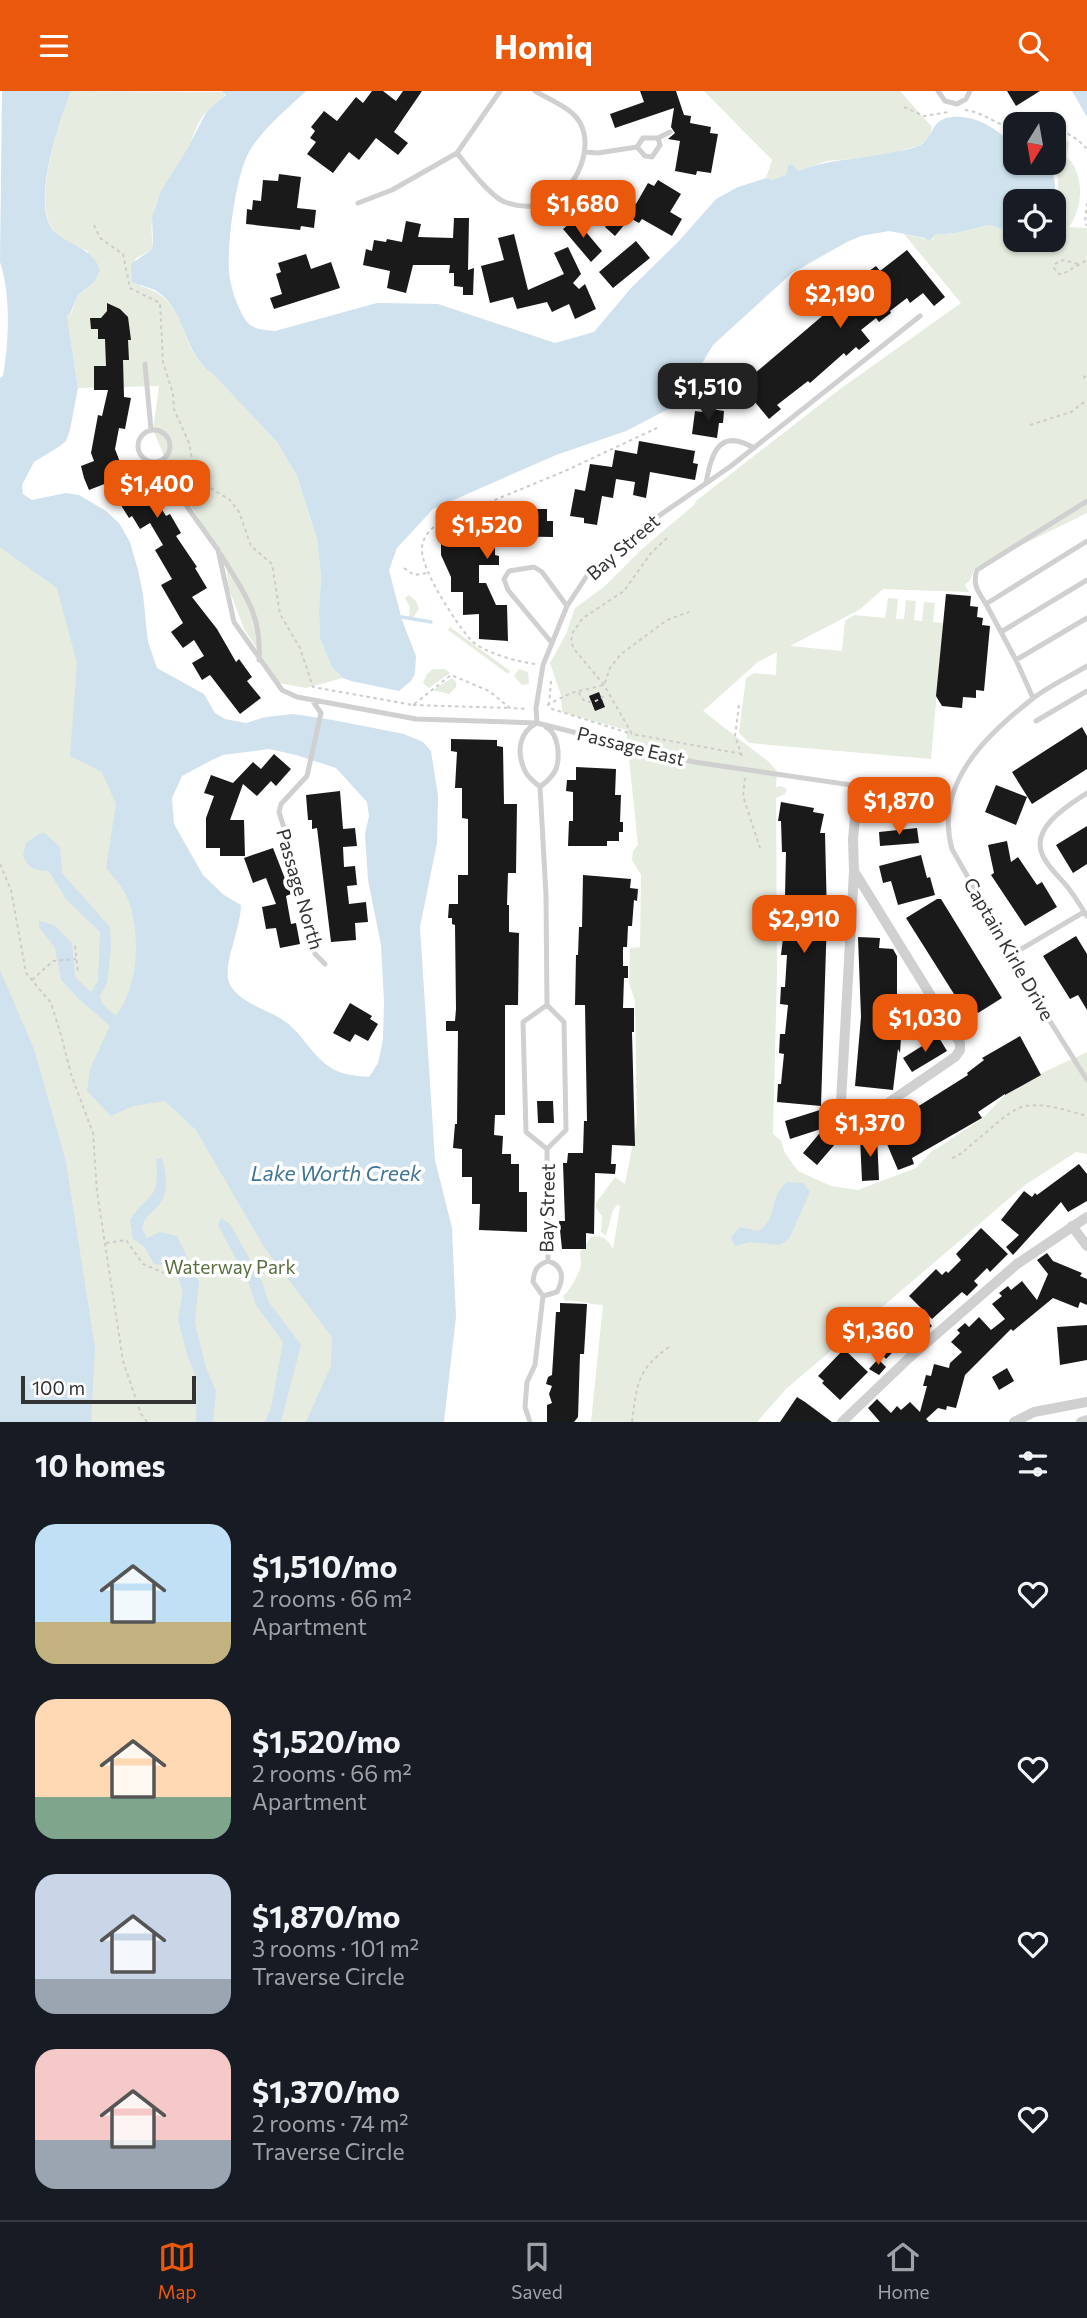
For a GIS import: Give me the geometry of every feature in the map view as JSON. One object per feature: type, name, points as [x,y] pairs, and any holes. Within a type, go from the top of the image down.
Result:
[{"type":"street","points":[[854,871],[960,1043],[960,1050],[955,1057],[872,1114],[850,1114],[841,1102],[854,871],[853,839],[858,786]]},
{"type":"street","points":[[849,1420],[909,1358],[1017,1264],[1087,1216]]},
{"type":"street","points":[[1072,1226],[1087,1246]]},
{"type":"street","points":[[1014,1422],[1034,1412],[1087,1402]]},
{"type":"street","points":[[1081,1422],[1087,1420]]},
{"type":"lane","points":[[358,203],[392,190],[457,153],[500,91]]},
{"type":"lane","points":[[457,153],[469,170],[503,202],[529,207],[553,200],[570,184],[585,159],[584,132],[573,114],[535,91]]},
{"type":"lane","points":[[938,91],[950,104],[966,99],[970,91]]},
{"type":"lane","points":[[637,148],[643,138],[658,138],[670,132]]},
{"type":"lane","points":[[637,148],[645,156],[652,157],[660,145],[658,138]]},
{"type":"lane","points":[[584,152],[637,148]]},
{"type":"lane","name":"Bay Street","points":[[537,723],[536,708],[543,665],[567,606],[590,571],[650,522],[754,448],[920,316]]},
{"type":"lane","points":[[145,364],[151,430]]},
{"type":"lane","points":[[151,430],[164,433],[170,442],[168,453],[161,461],[145,460],[138,452],[140,437],[151,430]]},
{"type":"lane","points":[[706,483],[712,458],[724,441],[738,439],[754,448]]},
{"type":"lane","points":[[161,461],[248,601],[257,620],[260,660]]},
{"type":"lane","points":[[1033,698],[1016,660],[977,590],[974,579],[977,570],[1087,501]]},
{"type":"lane","points":[[986,604],[1087,541]]},
{"type":"lane","name":"Passage East","points":[[218,550],[232,617],[282,690],[312,701],[416,719],[537,723],[694,762],[920,795],[949,802]]},
{"type":"lane","points":[[552,643],[508,590],[504,579],[509,571],[534,567],[542,572],[567,606]]},
{"type":"lane","points":[[1001,632],[1087,580]]},
{"type":"lane","points":[[1016,660],[1087,618]]},
{"type":"lane","name":"Captain Kirle Drive","points":[[1087,666],[1033,698],[978,748],[960,772],[949,802],[948,829],[951,849],[1087,1080]]},
{"type":"lane","points":[[1037,721],[1087,691]]},
{"type":"lane","name":"Passage North","points":[[312,701],[321,713],[306,776],[281,804],[279,812],[294,860],[316,954],[326,964]]},
{"type":"lane","points":[[540,787],[556,768],[556,738],[552,730],[537,723],[525,729],[521,739],[525,772],[540,787],[546,895],[547,1005]]},
{"type":"lane","points":[[1012,955],[1085,914],[1042,855],[1040,841],[1058,813],[1087,793]]},
{"type":"lane","name":"Bay Street","points":[[530,1422],[525,1407],[527,1382],[535,1365],[543,1296],[533,1282],[534,1271],[540,1264],[548,1261],[547,1149],[566,1130],[564,1022],[547,1005],[523,1022],[526,1132],[547,1149]]},
{"type":"lane","points":[[543,1296],[557,1292],[562,1282],[563,1275],[559,1268],[548,1261]]},
{"type":"path","points":[[904,107],[924,116],[968,110],[991,117],[1003,125]]},
{"type":"path","points":[[1066,133],[1087,149]]},
{"type":"path","points":[[1087,203],[1087,226]]},
{"type":"path","points":[[93,225],[100,238],[122,254],[130,288],[160,303],[163,362],[171,383],[174,409],[189,443],[194,470],[201,482],[230,500],[239,512],[251,546],[272,564],[280,614],[300,648],[313,687],[412,705],[536,708],[579,691],[604,685]]},
{"type":"path","points":[[1078,264],[1063,260],[1055,264],[1054,268],[1059,274],[1063,274],[1087,260]]},
{"type":"path","points":[[1083,378],[1087,375]]},
{"type":"path","points":[[1030,425],[1071,412],[1087,400]]},
{"type":"path","points":[[543,665],[515,661],[471,640],[428,573],[422,545],[431,528],[439,523],[565,471],[656,428]]},
{"type":"path","points":[[632,734],[604,685],[574,649],[573,632],[583,618],[624,591],[651,553],[667,538]]},
{"type":"path","points":[[404,568],[414,575],[428,573]]},
{"type":"path","points":[[604,685],[610,668],[621,654],[667,620],[689,613]]},
{"type":"path","points":[[412,705],[451,675],[489,691],[510,708]]},
{"type":"path","points":[[541,675],[546,675],[552,682],[549,705]]},
{"type":"path","points":[[579,691],[581,698],[588,703],[607,694]]},
{"type":"path","points":[[549,705],[556,711],[632,734],[742,754]]},
{"type":"path","points":[[0,864],[11,890],[26,973],[51,1003],[71,1074],[93,1133],[104,1243],[123,1361],[141,1415],[148,1422]]},
{"type":"path","points":[[75,946],[78,973]]},
{"type":"path","points":[[32,980],[53,961],[76,959]]},
{"type":"path","points":[[952,1158],[960,1156],[973,1142],[1019,1107],[1058,1108],[1087,1116]]},
{"type":"path","points":[[104,1243],[126,1240],[143,1263],[164,1273]]},
{"type":"path","points":[[632,1422],[644,1367],[669,1347]]},
{"type":"green space","points":[[71,91],[226,92],[200,120],[187,150],[155,206],[153,246],[135,259],[140,286],[157,293],[168,302],[202,364],[277,442],[297,476],[317,539],[321,577],[320,639],[332,667],[343,678],[306,688],[279,683],[244,629],[229,589],[226,565],[171,472],[153,430],[159,386],[78,388],[67,315],[71,314],[78,295],[85,290],[88,251],[68,242],[55,232],[47,215],[45,199],[50,160]]},
{"type":"green space","points":[[704,91],[900,91],[932,127],[929,138],[918,146],[876,157],[827,161],[797,171],[792,164],[788,165],[786,175],[773,180],[766,178],[772,160]]},
{"type":"green space","points":[[1066,139],[1069,143],[1067,157],[1077,172],[1080,191],[1077,210],[1069,227],[1087,228],[1087,513],[975,568],[965,585],[969,592],[883,589],[859,610],[790,646],[842,651],[845,621],[854,615],[885,618],[888,598],[898,599],[896,619],[904,619],[906,600],[916,601],[914,620],[922,621],[924,602],[935,603],[933,622],[943,623],[931,759],[749,743],[739,733],[746,678],[754,673],[776,675],[777,652],[758,662],[703,711],[769,762],[777,771],[776,787],[787,789],[785,794],[776,798],[777,975],[773,1134],[781,1141],[785,1153],[798,1171],[831,1186],[858,1190],[916,1168],[930,1153],[983,1118],[1005,1095],[1046,1071],[1087,1052],[1087,1154],[1076,1152],[1025,1185],[786,1389],[757,1422],[591,1422],[603,1305],[565,1301],[563,1296],[577,1276],[581,1264],[580,1252],[591,1237],[599,1236],[605,1239],[613,1249],[620,1207],[618,1204],[613,1210],[606,1236],[601,1232],[602,1216],[596,1203],[615,1177],[625,1184],[637,1121],[635,1001],[629,983],[630,948],[640,947],[641,875],[632,860],[633,851],[638,845],[626,730],[562,712],[561,695],[550,663],[566,634],[575,608],[605,586],[696,501],[840,389],[961,303],[904,234],[932,240],[935,235],[989,225],[1003,229],[1003,252],[1066,252],[1066,189],[1058,189],[1056,175],[1066,175]]},
{"type":"green space","name":"Waterway Park","points":[[0,540],[72,593],[90,699],[436,1422],[89,1422],[0,996]]},
{"type":"green space","points":[[409,595],[416,601],[419,609],[412,619],[409,618],[410,607],[405,598]]},
{"type":"green space","points":[[450,627],[510,671],[508,674],[448,630]]},
{"type":"green space","points":[[433,669],[445,669],[450,673],[429,688],[423,683]]},
{"type":"green space","points":[[519,669],[528,672],[529,684],[522,685],[514,676]]},
{"type":"green space","points":[[452,678],[456,687],[449,694],[433,690]]},
{"type":"water","name":"Lake Worth Creek","points":[[2,91],[71,91],[54,142],[45,205],[48,221],[56,233],[87,252],[100,270],[95,281],[78,295],[70,314],[67,315],[78,388],[70,430],[66,441],[34,462],[22,485],[23,494],[32,500],[66,493],[79,495],[106,511],[119,523],[130,542],[138,570],[148,642],[157,668],[204,694],[215,713],[225,719],[246,723],[266,717],[293,714],[333,720],[404,734],[423,742],[431,751],[438,796],[437,843],[420,927],[435,1160],[452,1228],[456,1317],[444,1422],[306,1422],[331,1366],[332,1337],[264,1247],[196,1130],[165,1101],[133,1106],[111,1116],[87,1091],[90,1069],[110,1026],[61,980],[55,948],[39,927],[39,921],[54,925],[72,943],[75,977],[91,992],[98,981],[100,932],[66,899],[49,871],[36,870],[28,864],[23,856],[26,843],[45,833],[60,847],[62,873],[110,927],[111,949],[107,983],[100,996],[102,1004],[116,1016],[124,1003],[133,975],[135,928],[126,895],[106,868],[116,804],[102,772],[70,756],[77,663],[57,588],[0,547],[0,378],[3,376],[5,363],[8,318],[4,275],[0,262]],"holes":[[[269,749],[336,768],[367,802],[369,816],[365,834],[368,880],[381,945],[384,1000],[383,1040],[378,1063],[369,1077],[333,1069],[319,1058],[290,1025],[243,999],[231,987],[228,979],[229,962],[241,905],[224,895],[203,875],[174,824],[172,798],[182,776],[223,755]]]},
{"type":"water","points":[[222,91],[306,91],[259,137],[248,154],[233,211],[229,244],[231,283],[245,319],[252,326],[265,330],[275,331],[377,303],[438,304],[555,343],[594,332],[631,288],[678,242],[716,199],[738,187],[786,175],[788,165],[792,164],[798,171],[822,164],[913,148],[924,143],[936,125],[945,118],[971,118],[993,129],[1003,136],[1003,175],[1053,175],[1054,189],[1003,189],[1003,229],[989,225],[935,235],[930,241],[889,231],[861,236],[847,242],[792,273],[713,345],[678,404],[626,431],[556,455],[433,509],[397,548],[389,570],[402,620],[416,656],[415,674],[399,691],[351,681],[343,678],[332,667],[320,639],[321,577],[317,539],[297,476],[277,442],[196,357],[168,301],[155,290],[132,282],[131,264],[153,246],[152,216],[161,191],[207,111],[226,95]]},
{"type":"water","points":[[1072,91],[1087,91],[1087,117]]},
{"type":"water","points":[[0,970],[34,1049],[66,1162],[95,1348],[91,1422],[0,1422]]},
{"type":"water","points":[[162,1158],[166,1175],[165,1192],[161,1202],[145,1220],[142,1229],[147,1238],[160,1232],[177,1236],[199,1282],[195,1323],[206,1368],[216,1391],[213,1422],[196,1422],[197,1381],[178,1319],[183,1291],[174,1266],[154,1264],[144,1246],[133,1239],[130,1220],[155,1190],[156,1159]]},
{"type":"water","points":[[788,1182],[803,1183],[810,1192],[789,1239],[779,1245],[750,1242],[735,1246],[731,1237],[740,1227],[758,1231],[765,1226],[778,1194]]},
{"type":"water","points":[[221,1218],[230,1224],[261,1279],[268,1301],[301,1345],[281,1422],[265,1422],[271,1408],[283,1342],[256,1305],[248,1281],[218,1225]]},
{"type":"building","points":[[372,91],[383,91],[396,101],[403,91],[422,91],[394,132],[408,143],[398,155],[376,138],[359,160],[349,152],[333,173],[307,154],[316,142],[310,138],[315,131],[311,127],[324,111],[337,121],[356,97],[363,103]]},
{"type":"building","points":[[640,91],[676,91],[684,115],[691,116],[690,123],[711,127],[710,133],[718,134],[711,173],[697,171],[696,175],[675,171],[680,141],[668,139],[675,133],[671,127],[674,108],[615,128],[610,114],[644,102]]},
{"type":"building","points":[[1007,91],[1040,91],[1016,106]]},
{"type":"building","points":[[279,174],[301,177],[297,208],[316,210],[314,228],[301,226],[300,230],[246,224],[247,209],[252,210],[253,200],[261,201],[263,180],[278,181]]},
{"type":"building","points":[[658,180],[681,194],[670,212],[682,219],[672,236],[642,219],[639,223],[630,218],[615,236],[605,227],[619,212],[607,205],[615,191],[636,204],[648,183],[654,186]]},
{"type":"building","points":[[454,218],[469,218],[468,270],[474,268],[473,295],[463,295],[463,287],[454,286],[454,273],[449,273],[450,265],[413,265],[406,293],[387,288],[390,271],[363,265],[366,249],[372,251],[374,240],[402,242],[406,221],[421,224],[418,237],[453,238]]},
{"type":"building","points":[[575,219],[602,251],[591,262],[563,229]]},
{"type":"building","points":[[514,234],[528,290],[564,274],[554,253],[568,247],[581,274],[573,283],[579,289],[585,284],[596,309],[575,319],[569,304],[552,312],[547,302],[517,309],[513,297],[490,303],[481,266],[504,260],[498,238]]},
{"type":"building","points":[[636,241],[650,258],[613,288],[599,272]]},
{"type":"building","points":[[907,250],[945,297],[934,306],[923,293],[910,303],[907,298],[879,322],[876,318],[861,330],[870,341],[859,350],[856,347],[846,356],[844,353],[810,383],[808,381],[777,405],[781,409],[769,419],[741,385],[827,312],[824,308],[852,286],[851,284],[876,266],[880,271]]},
{"type":"building","points":[[306,254],[311,269],[331,262],[340,288],[274,309],[270,298],[282,294],[276,274],[281,272],[278,263]]},
{"type":"building","points":[[107,303],[120,309],[128,317],[131,340],[128,340],[129,360],[123,360],[124,397],[131,398],[125,429],[119,428],[115,449],[126,478],[132,474],[140,488],[146,484],[166,516],[170,514],[181,533],[176,536],[197,567],[195,568],[207,588],[192,597],[217,629],[236,662],[239,659],[252,677],[247,681],[261,698],[240,714],[210,675],[202,680],[192,663],[204,656],[194,640],[183,648],[171,632],[183,623],[161,585],[172,579],[155,550],[163,545],[150,523],[140,529],[132,516],[129,518],[107,483],[89,490],[84,478],[81,466],[94,461],[91,453],[98,415],[102,416],[108,390],[94,390],[94,366],[106,366],[105,339],[98,339],[98,329],[91,329],[90,318],[101,318],[107,311]]},
{"type":"building","points":[[711,409],[724,411],[717,438],[692,434],[695,411],[710,413]]},
{"type":"building","points":[[639,441],[695,451],[693,463],[698,464],[695,480],[650,472],[646,498],[633,495],[635,482],[616,479],[613,498],[602,496],[597,525],[584,523],[584,518],[570,516],[575,489],[585,491],[590,464],[612,467],[615,450],[637,454]]},
{"type":"building","points":[[498,509],[547,509],[547,521],[553,521],[553,537],[495,536],[495,555],[499,556],[499,565],[479,565],[479,583],[486,583],[496,605],[507,605],[508,641],[479,639],[479,614],[463,615],[463,592],[451,592],[451,577],[441,555],[441,532],[461,532],[461,518],[477,518]]},
{"type":"building","points":[[946,594],[971,596],[970,606],[978,607],[977,617],[983,618],[982,625],[990,626],[984,691],[976,690],[976,698],[963,697],[962,708],[942,706],[936,696]]},
{"type":"building","points":[[599,692],[605,707],[595,711],[589,696]]},
{"type":"building","points":[[1082,727],[1087,736],[1087,769],[1032,804],[1012,772]]},
{"type":"building","points":[[451,739],[497,740],[497,746],[503,747],[504,804],[517,804],[516,873],[508,873],[507,905],[509,932],[519,933],[518,1005],[505,1005],[505,1115],[495,1115],[494,1135],[503,1136],[502,1154],[511,1154],[511,1164],[519,1164],[519,1192],[527,1192],[527,1232],[479,1230],[480,1204],[472,1204],[472,1177],[462,1177],[462,1149],[453,1148],[457,1124],[458,1031],[446,1031],[446,1021],[455,1021],[456,1009],[455,925],[452,924],[452,918],[448,918],[449,904],[458,904],[458,875],[468,875],[468,819],[462,818],[462,788],[455,788],[457,752],[451,751]]},
{"type":"building","points":[[274,754],[291,769],[276,786],[271,781],[257,796],[243,784],[230,820],[244,820],[245,856],[220,856],[220,848],[206,848],[206,818],[214,796],[204,793],[211,775],[233,783],[253,762],[261,769]]},
{"type":"building","points":[[576,767],[616,769],[615,795],[621,795],[620,822],[623,822],[619,841],[607,841],[607,846],[568,846],[569,821],[573,821],[573,792],[566,791],[567,780],[576,780]]},
{"type":"building","points":[[996,785],[1027,797],[1016,825],[985,812]]},
{"type":"building","points":[[340,791],[343,829],[355,828],[357,846],[343,847],[344,867],[355,866],[357,885],[347,886],[349,904],[366,902],[368,922],[355,923],[356,940],[331,942],[317,828],[312,829],[312,820],[308,820],[306,795]]},
{"type":"building","points":[[781,802],[814,808],[813,812],[824,814],[820,833],[825,833],[827,917],[821,1106],[777,1102],[784,1054],[779,1053],[780,1034],[785,1034],[788,1005],[780,1004],[781,987],[785,987],[787,955],[781,955],[788,896],[785,896],[786,852],[782,852],[781,821],[778,821]]},
{"type":"building","points":[[1087,826],[1087,864],[1073,873],[1056,845]]},
{"type":"building","points":[[917,828],[919,843],[880,846],[879,832]]},
{"type":"building","points":[[1007,841],[1011,862],[1018,857],[1037,885],[1042,882],[1057,907],[1025,926],[991,875],[994,873],[988,845]]},
{"type":"building","points":[[273,848],[291,894],[286,896],[291,924],[296,923],[300,944],[280,948],[276,928],[266,929],[262,907],[276,904],[266,878],[253,883],[244,858]]},
{"type":"building","points":[[921,855],[935,895],[898,905],[891,881],[883,883],[879,866]]},
{"type":"building","points":[[583,875],[631,879],[630,888],[638,889],[637,901],[634,900],[632,926],[628,926],[627,947],[623,947],[623,966],[628,966],[628,978],[624,978],[623,1008],[634,1008],[632,1032],[635,1146],[612,1145],[611,1164],[616,1164],[615,1174],[595,1173],[594,1234],[586,1233],[586,1249],[562,1249],[559,1221],[565,1221],[563,1163],[567,1163],[568,1153],[583,1153],[584,1121],[587,1121],[585,1005],[575,1005],[576,955],[579,927],[582,927]]},
{"type":"building","points":[[941,899],[1002,998],[978,1013],[975,1008],[966,1013],[906,918]]},
{"type":"building","points":[[1076,936],[1087,954],[1087,1010],[1078,995],[1070,999],[1043,956]]},
{"type":"building","points":[[858,937],[880,938],[879,948],[893,949],[897,956],[897,998],[902,998],[902,1023],[893,1090],[855,1086],[861,1017]]},
{"type":"building","points":[[350,1003],[372,1016],[370,1019],[378,1024],[368,1041],[355,1034],[350,1042],[333,1033]]},
{"type":"building","points":[[938,1036],[947,1051],[912,1072],[903,1058]]},
{"type":"building","points":[[1020,1036],[1041,1075],[1005,1094],[978,1112],[982,1118],[912,1158],[914,1164],[898,1170],[881,1130],[908,1118],[906,1114],[968,1075],[967,1073],[984,1060],[982,1058]]},
{"type":"building","points":[[537,1101],[553,1101],[554,1123],[538,1123]]},
{"type":"building","points":[[823,1109],[827,1125],[842,1136],[817,1165],[803,1153],[824,1128],[790,1139],[785,1121]]},
{"type":"building","points":[[877,1136],[879,1180],[862,1181],[860,1137]]},
{"type":"building","points":[[1079,1164],[1087,1174],[1087,1201],[1068,1212],[1061,1202],[1013,1255],[1006,1247],[1019,1235],[1001,1220],[1024,1191],[1032,1197],[1035,1193],[1037,1195]]},
{"type":"building","points":[[981,1228],[1008,1254],[990,1272],[987,1268],[974,1281],[978,1285],[967,1296],[962,1292],[932,1319],[909,1296],[936,1269],[942,1275],[946,1271],[948,1273],[961,1260],[956,1254]]},
{"type":"building","points":[[1047,1253],[1053,1261],[1082,1273],[1080,1276],[1087,1279],[1087,1305],[1080,1302],[1078,1308],[1053,1298],[1013,1331],[1011,1329],[965,1375],[956,1408],[938,1408],[926,1419],[929,1422],[880,1422],[868,1408],[877,1399],[891,1413],[897,1406],[901,1410],[910,1402],[920,1412],[927,1386],[923,1386],[926,1375],[931,1376],[934,1364],[949,1368],[950,1363],[962,1352],[951,1342],[960,1333],[957,1330],[965,1323],[969,1327],[979,1317],[991,1330],[1005,1319],[992,1304],[1002,1296],[999,1293],[1008,1286],[1011,1290],[1022,1281],[1037,1300],[1048,1274],[1037,1260]]},
{"type":"building","points":[[560,1303],[587,1304],[584,1354],[580,1354],[578,1417],[574,1422],[547,1422],[547,1405],[552,1403],[549,1394],[552,1386],[546,1384],[548,1377],[552,1375],[556,1312],[560,1312]]},
{"type":"building","points":[[892,1308],[913,1331],[886,1359],[864,1334]]},
{"type":"building","points":[[925,1318],[932,1326],[922,1335],[915,1328]]},
{"type":"building","points":[[1087,1325],[1087,1360],[1060,1365],[1057,1327]]},
{"type":"building","points":[[844,1349],[868,1372],[840,1400],[818,1376]]},
{"type":"building","points":[[878,1359],[886,1367],[879,1375],[869,1369]]},
{"type":"building","points":[[1007,1368],[1014,1381],[999,1390],[992,1377]]},
{"type":"building","points":[[797,1397],[805,1402],[832,1422],[780,1422]]},
{"type":"waterway","points":[[402,617],[431,622]]}]
